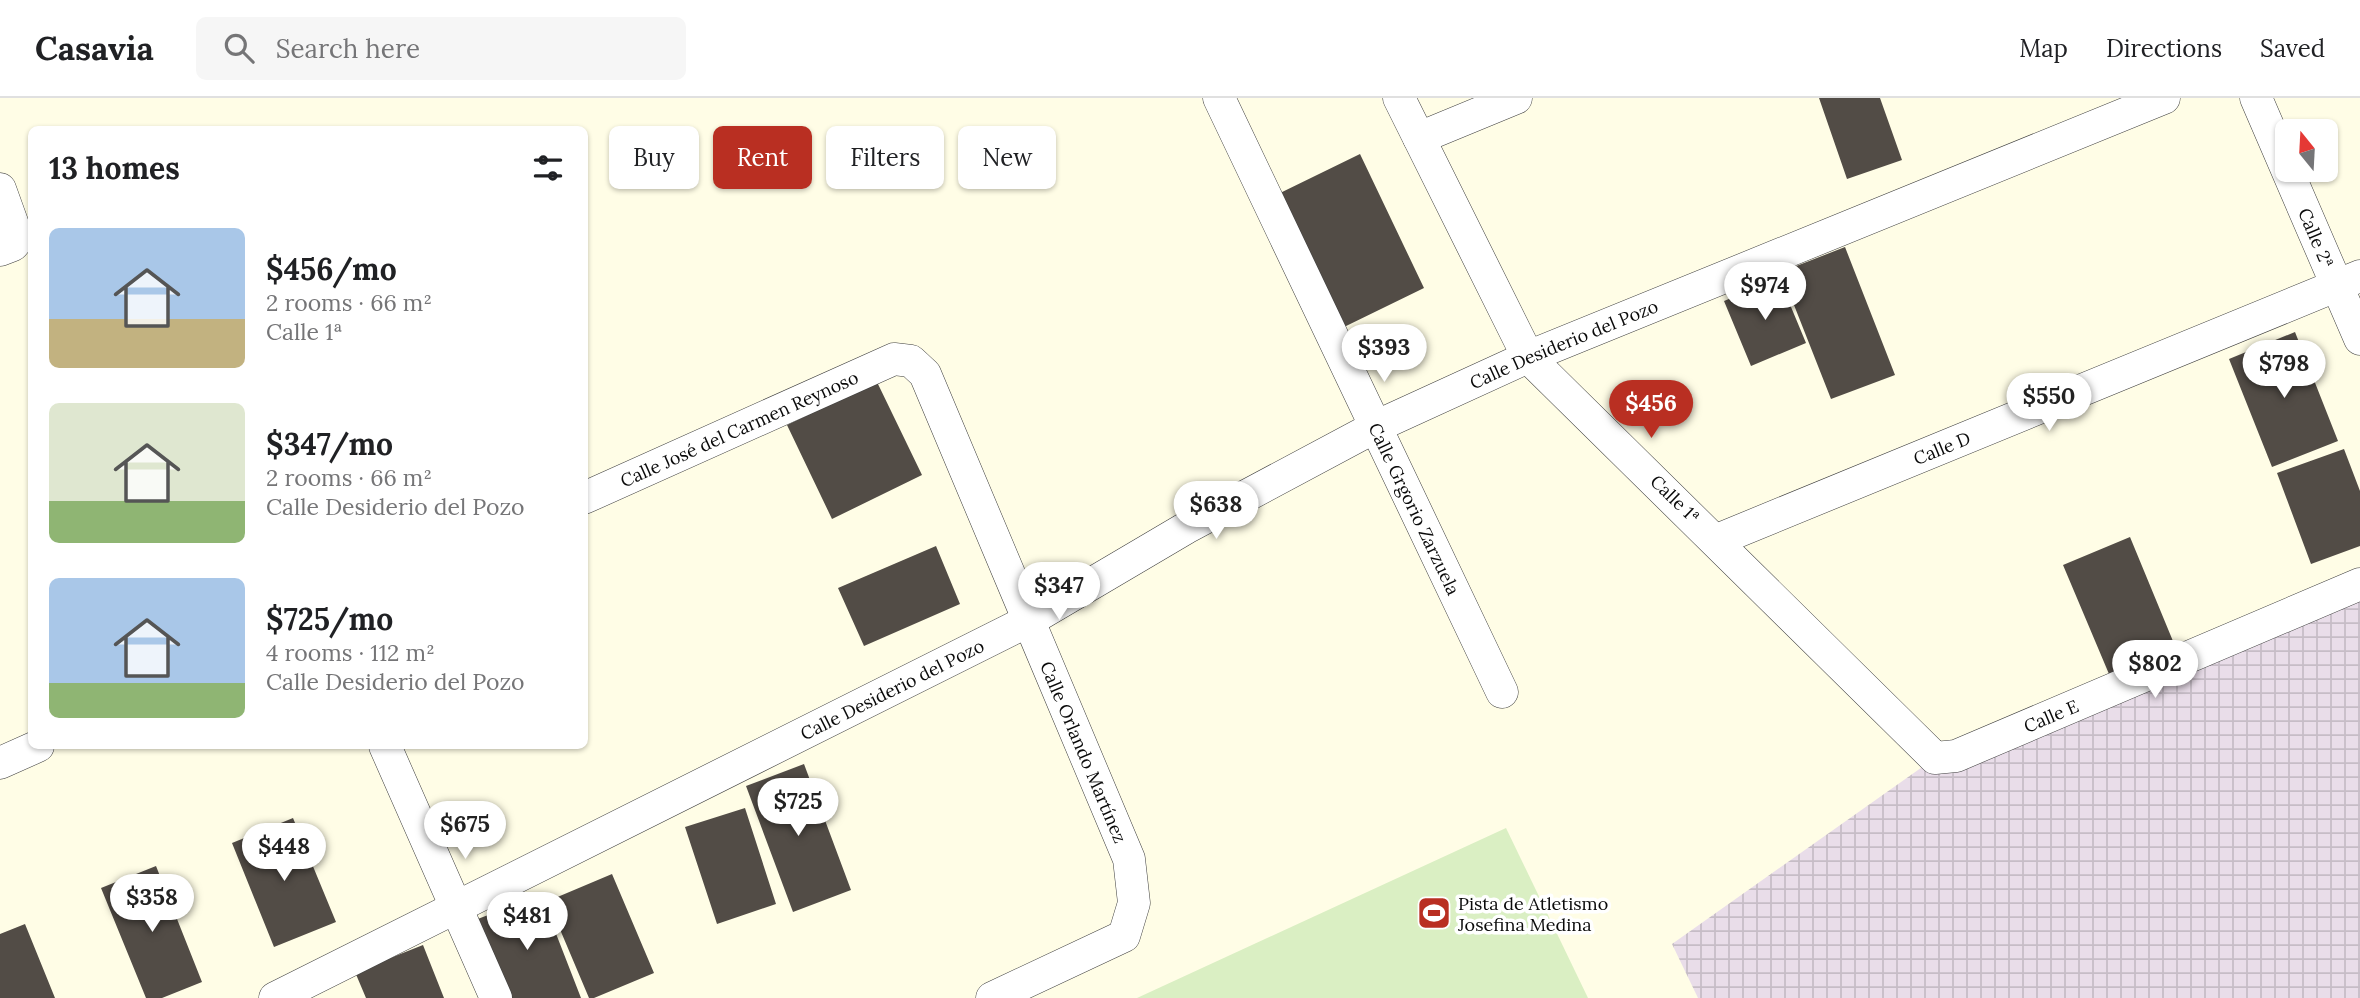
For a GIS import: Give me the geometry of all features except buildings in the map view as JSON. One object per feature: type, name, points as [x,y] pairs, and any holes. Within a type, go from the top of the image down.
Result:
[{"type":"street","name":"Calle Grgorio Zarzuela","points":[[1219,98],[1502,692]]},
{"type":"street","name":"Calle 1ª","points":[[1399,98],[1528,356],[1935,758]]},
{"type":"street","points":[[1419,138],[1516,98]]},
{"type":"street","name":"Calle Desiderio del Pozo","points":[[275,998],[1030,620],[1186,528],[1375,427],[1528,356],[2164,98]]},
{"type":"street","name":"Calle 2ª","points":[[2256,98],[2348,281],[2360,339]]},
{"type":"street","points":[[0,189],[18,239],[13,245],[0,250]]},
{"type":"street","name":"Calle D","points":[[1717,540],[2348,281]]},
{"type":"street","name":"Calle José del Carmen Reynoso","points":[[588,496],[894,359]]},
{"type":"street","name":"Calle Orlando Martínez","points":[[894,359],[911,361],[925,374],[1129,859],[1133,903],[1124,936],[992,998]]},
{"type":"street","name":"Calle E","points":[[1935,758],[1956,756],[2360,584]]},
{"type":"street","points":[[0,763],[30,749]]},
{"type":"street","points":[[386,749],[496,998]]},
{"type":"shaded area","points":[[2360,582],[2360,998],[1698,998],[1672,944],[1935,758]]},
{"type":"green space","name":"Pista de Atletismo Josefina Medina","points":[[1506,828],[1588,998],[1137,998]]},
{"type":"place","name":"Pista de Atletismo Josefina Medina","points":[[1434,913]]}]
